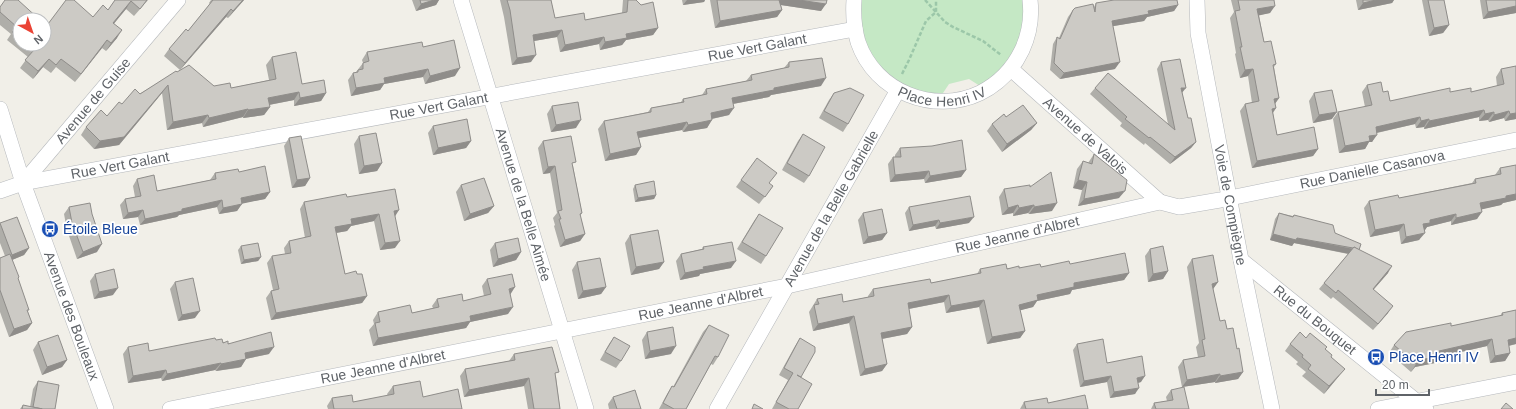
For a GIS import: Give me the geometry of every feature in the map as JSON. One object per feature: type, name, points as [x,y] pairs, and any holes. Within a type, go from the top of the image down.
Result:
[{"type":"street","name":"Avenue de Guise","points":[[23,183],[178,0]]},
{"type":"street","name":"Avenue de la Belle Aimée","points":[[461,0],[586,409]]},
{"type":"street","name":"Place Henri IV","points":[[854,0],[853,14],[858,43],[872,68],[882,79],[896,89],[912,97],[927,101],[943,102],[973,96],[987,89],[1000,80],[1012,67],[1025,44],[1029,32],[1030,0]]},
{"type":"street","name":"Voie de Compiègne","points":[[1197,0],[1198,33],[1241,260],[1272,409]]},
{"type":"street","name":"Rue Vert Galant","points":[[23,183],[855,29]]},
{"type":"street","name":"Avenue de Valois","points":[[1012,67],[1160,202]]},
{"type":"street","name":"Avenue de la Belle Gabrielle","points":[[717,409],[896,89]]},
{"type":"street","name":"Avenue des Bouleaux","points":[[0,109],[23,183],[106,409]]},
{"type":"street","name":"Rue Danielle Casanova","points":[[1229,199],[1516,140]]},
{"type":"street","points":[[0,191],[23,183]]},
{"type":"street","name":"Rue Jeanne d'Albret","points":[[170,409],[787,286],[1160,202],[1179,207],[1229,199]]},
{"type":"street","name":"Rue du Bouquet","points":[[1241,260],[1421,406]]},
{"type":"street","points":[[1378,409],[1421,406],[1516,382]]},
{"type":"path","points":[[925,0],[945,22],[983,41],[1012,67]]},
{"type":"path","points":[[896,89],[926,21],[936,12],[936,0]]},
{"type":"green space","points":[[861,0],[1024,0],[1025,17],[1015,52],[999,72],[980,86],[969,79],[949,84],[941,96],[910,88],[897,81],[876,62],[868,50],[863,36],[860,17]]},
{"type":"building","points":[[5,0],[18,0],[31,12],[12,12],[12,23],[0,12],[0,7]]},
{"type":"building","points":[[66,0],[74,0],[93,17],[103,5],[108,10],[115,0],[147,0],[140,9],[131,1],[113,23],[122,30],[111,43],[107,40],[81,74],[61,59],[56,65],[49,59],[38,71],[25,60],[32,52],[52,52],[52,19]]},
{"type":"building","points":[[213,0],[243,0],[233,11],[231,9],[185,63],[169,49],[186,29],[188,31]]},
{"type":"building","points":[[420,0],[434,0],[421,4]]},
{"type":"building","points":[[507,0],[551,0],[555,18],[584,13],[585,20],[627,12],[628,0],[636,0],[641,5],[653,2],[658,28],[626,34],[627,38],[605,42],[604,37],[565,45],[562,30],[533,35],[536,55],[517,58],[510,10]]},
{"type":"building","points":[[717,0],[779,0],[782,10],[720,21]]},
{"type":"building","points":[[799,0],[827,0],[826,4]]},
{"type":"building","points":[[1114,0],[1177,0],[1178,5],[1148,11],[1149,14],[1112,21],[1120,62],[1064,73],[1054,63],[1057,37],[1060,39],[1073,10],[1075,8],[1093,4],[1095,12],[1096,3]]},
{"type":"building","points":[[1238,0],[1274,0],[1275,6],[1257,9],[1264,42],[1271,41],[1276,64],[1273,65],[1279,98],[1274,99],[1276,108],[1272,109],[1277,135],[1314,127],[1318,149],[1257,161],[1245,104],[1259,101],[1253,69],[1245,70],[1240,47],[1242,47],[1235,11],[1240,10]]},
{"type":"building","points":[[1363,0],[1376,0],[1363,3]]},
{"type":"building","points":[[1428,0],[1444,0],[1449,25],[1434,28]]},
{"type":"building","points":[[1486,0],[1516,0],[1516,6],[1488,12]]},
{"type":"building","points":[[454,40],[460,68],[430,76],[428,69],[384,78],[385,83],[356,88],[353,73],[363,69],[363,63],[369,61],[367,52],[422,42],[423,47]]},
{"type":"building","points":[[296,52],[302,84],[324,80],[326,93],[300,98],[299,92],[268,98],[270,107],[248,109],[209,118],[208,115],[173,122],[168,85],[124,137],[100,141],[86,127],[101,110],[107,116],[119,102],[122,104],[135,89],[140,94],[176,71],[177,72],[189,65],[214,86],[230,83],[231,88],[276,79],[272,57]]},
{"type":"building","points":[[822,58],[826,78],[732,98],[734,108],[711,113],[712,120],[688,125],[687,122],[637,132],[641,147],[610,154],[604,121],[651,112],[651,108],[684,102],[683,99],[707,94],[706,89],[752,80],[751,75],[789,67],[789,62]]},
{"type":"building","points":[[1180,59],[1186,88],[1181,88],[1188,118],[1191,118],[1196,142],[1175,157],[1125,119],[1127,117],[1095,88],[1108,73],[1175,130],[1161,62]]},
{"type":"building","points":[[1516,66],[1516,113],[1510,114],[1509,111],[1494,115],[1494,112],[1485,114],[1484,110],[1429,121],[1429,119],[1421,121],[1420,117],[1376,127],[1377,135],[1369,136],[1370,141],[1345,146],[1338,112],[1372,105],[1367,85],[1381,82],[1383,92],[1388,91],[1390,101],[1450,88],[1450,92],[1471,88],[1471,92],[1504,84],[1501,69]]},
{"type":"building","points":[[850,88],[864,95],[848,124],[824,111],[834,93]]},
{"type":"building","points":[[1332,90],[1337,112],[1319,115],[1314,93]]},
{"type":"building","points":[[578,102],[581,120],[556,125],[552,106]]},
{"type":"building","points":[[1023,105],[1037,123],[1007,144],[992,124],[1004,114],[1006,117]]},
{"type":"building","points":[[467,119],[471,141],[438,148],[433,126]]},
{"type":"building","points":[[376,133],[382,163],[364,166],[359,136]]},
{"type":"building","points":[[803,134],[825,147],[809,176],[787,163]]},
{"type":"building","points":[[301,136],[310,178],[297,180],[289,138]]},
{"type":"building","points":[[571,136],[576,162],[572,163],[582,213],[580,214],[585,234],[565,240],[559,219],[561,219],[558,211],[562,210],[555,166],[548,167],[543,141]]},
{"type":"building","points":[[962,140],[966,170],[930,176],[929,171],[895,175],[893,157],[901,157],[900,148],[932,146]]},
{"type":"building","points":[[1094,154],[1127,180],[1125,191],[1084,199],[1087,182],[1078,180],[1083,161],[1092,164]]},
{"type":"building","points":[[757,158],[777,173],[769,183],[773,186],[765,197],[741,180]]},
{"type":"building","points":[[1516,165],[1516,194],[1506,196],[1506,198],[1480,203],[1482,212],[1456,218],[1456,214],[1430,220],[1430,223],[1423,224],[1425,233],[1406,237],[1404,224],[1375,230],[1369,201],[1398,195],[1399,198],[1476,183],[1475,179],[1501,174],[1500,168]]},
{"type":"building","points":[[265,166],[270,192],[241,198],[242,204],[223,208],[222,200],[145,219],[143,210],[128,213],[125,199],[141,196],[137,179],[154,175],[157,191],[216,179],[215,173],[238,169],[239,172]]},
{"type":"building","points":[[1051,172],[1057,203],[1019,208],[1018,205],[1008,208],[1004,189],[1030,185],[1030,187]]},
{"type":"building","points":[[484,178],[494,206],[470,214],[461,185]]},
{"type":"building","points":[[654,181],[656,195],[638,198],[635,185]]},
{"type":"building","points":[[395,189],[399,210],[394,211],[400,241],[385,243],[379,214],[351,219],[352,224],[335,227],[345,274],[356,271],[357,274],[362,274],[367,296],[276,313],[271,291],[279,289],[272,256],[291,253],[289,241],[311,236],[304,202],[346,194],[347,197]]},
{"type":"building","points":[[970,196],[974,217],[940,223],[939,220],[913,225],[909,207]]},
{"type":"building","points":[[90,203],[102,244],[83,252],[72,223],[69,207]]},
{"type":"building","points":[[882,209],[887,233],[868,237],[863,213]]},
{"type":"building","points":[[1279,213],[1293,217],[1294,215],[1333,225],[1335,233],[1361,244],[1359,250],[1354,247],[1297,238],[1296,240],[1273,234]]},
{"type":"building","points":[[759,214],[783,228],[766,256],[742,242]]},
{"type":"building","points":[[17,217],[29,248],[12,255],[0,223]]},
{"type":"building","points":[[658,230],[664,262],[636,267],[630,235]]},
{"type":"building","points":[[518,238],[521,252],[498,259],[495,243]]},
{"type":"building","points":[[732,242],[736,261],[703,267],[704,269],[685,273],[681,254],[704,249],[703,247]]},
{"type":"building","points":[[258,243],[261,257],[244,260],[241,246]]},
{"type":"building","points":[[1163,246],[1168,271],[1153,274],[1150,249]]},
{"type":"building","points":[[1354,247],[1392,266],[1373,289],[1393,306],[1378,324],[1338,290],[1336,293],[1324,283]]},
{"type":"building","points":[[1125,253],[1129,273],[1074,283],[1074,287],[1037,295],[1038,300],[1019,305],[1025,331],[992,337],[984,300],[951,306],[949,295],[908,303],[912,327],[881,333],[887,364],[865,369],[854,316],[818,324],[814,305],[819,304],[817,299],[842,294],[843,302],[874,296],[873,289],[930,279],[931,283],[981,273],[980,269],[1006,264],[1007,269],[1040,264],[1041,267],[1069,261],[1070,264]]},
{"type":"building","points":[[10,254],[19,277],[18,278],[29,310],[27,310],[32,323],[14,329],[0,290],[0,258]]},
{"type":"building","points":[[1213,255],[1218,282],[1212,284],[1220,321],[1225,320],[1227,329],[1233,328],[1237,349],[1239,348],[1243,372],[1220,376],[1220,374],[1187,380],[1183,360],[1205,356],[1202,340],[1205,339],[1192,259]]},
{"type":"building","points":[[600,258],[606,287],[583,291],[577,262]]},
{"type":"building","points":[[114,269],[118,288],[99,292],[95,274]]},
{"type":"building","points":[[512,274],[515,287],[509,289],[513,307],[470,316],[471,321],[378,338],[375,323],[380,322],[378,312],[410,305],[412,313],[439,307],[437,299],[462,294],[463,301],[491,294],[487,279]]},
{"type":"building","points":[[193,278],[200,311],[182,315],[175,282]]},
{"type":"building","points":[[1516,310],[1516,338],[1508,340],[1510,353],[1495,356],[1492,339],[1439,351],[1440,356],[1420,360],[1416,364],[1394,345],[1406,332],[1451,323],[1451,326],[1503,315],[1502,313]]},
{"type":"building","points":[[709,325],[729,335],[718,357],[715,356],[686,409],[674,409],[663,403],[672,386],[674,387]]},
{"type":"building","points":[[673,327],[676,346],[650,351],[647,332]]},
{"type":"building","points":[[271,332],[274,347],[245,353],[246,359],[167,374],[166,370],[133,376],[128,347],[148,343],[149,351],[215,338],[216,340],[222,339],[223,343],[228,341],[228,344]]},
{"type":"building","points":[[1300,332],[1306,338],[1310,333],[1327,347],[1325,349],[1332,355],[1331,357],[1345,369],[1329,386],[1308,369],[1311,365],[1302,357],[1303,355],[1290,344]]},
{"type":"building","points":[[58,335],[67,360],[47,367],[38,342]]},
{"type":"building","points":[[614,337],[630,346],[621,361],[605,352]]},
{"type":"building","points":[[800,338],[815,347],[815,352],[801,377],[797,375],[812,384],[798,409],[789,409],[776,402],[793,373],[784,368]]},
{"type":"building","points":[[1103,339],[1107,363],[1142,356],[1145,376],[1137,378],[1139,388],[1114,392],[1111,376],[1084,381],[1077,344]]},
{"type":"building","points":[[552,347],[559,372],[555,373],[560,409],[534,409],[529,378],[469,390],[465,369],[515,360],[514,354]]},
{"type":"building","points":[[38,381],[59,385],[55,409],[33,407]]},
{"type":"building","points":[[420,381],[423,397],[458,389],[462,409],[334,409],[332,398],[352,395],[353,402],[394,394],[393,386]]},
{"type":"building","points":[[1184,387],[1189,409],[1156,409],[1154,403],[1173,400],[1171,390]]},
{"type":"building","points":[[635,390],[641,409],[617,409],[613,397]]},
{"type":"building","points":[[1085,395],[1088,409],[1026,409],[1024,402],[1047,398],[1048,403]]},
{"type":"building","points":[[1506,403],[1513,409],[1501,409]]},
{"type":"building","points":[[754,404],[763,409],[752,409]]},
{"type":"building","points":[[23,405],[42,409],[22,409]]},
{"type":"place","name":"Étoile Bleue","points":[[50,229]]},
{"type":"place","name":"Place Henri IV","points":[[1376,357]]}]
